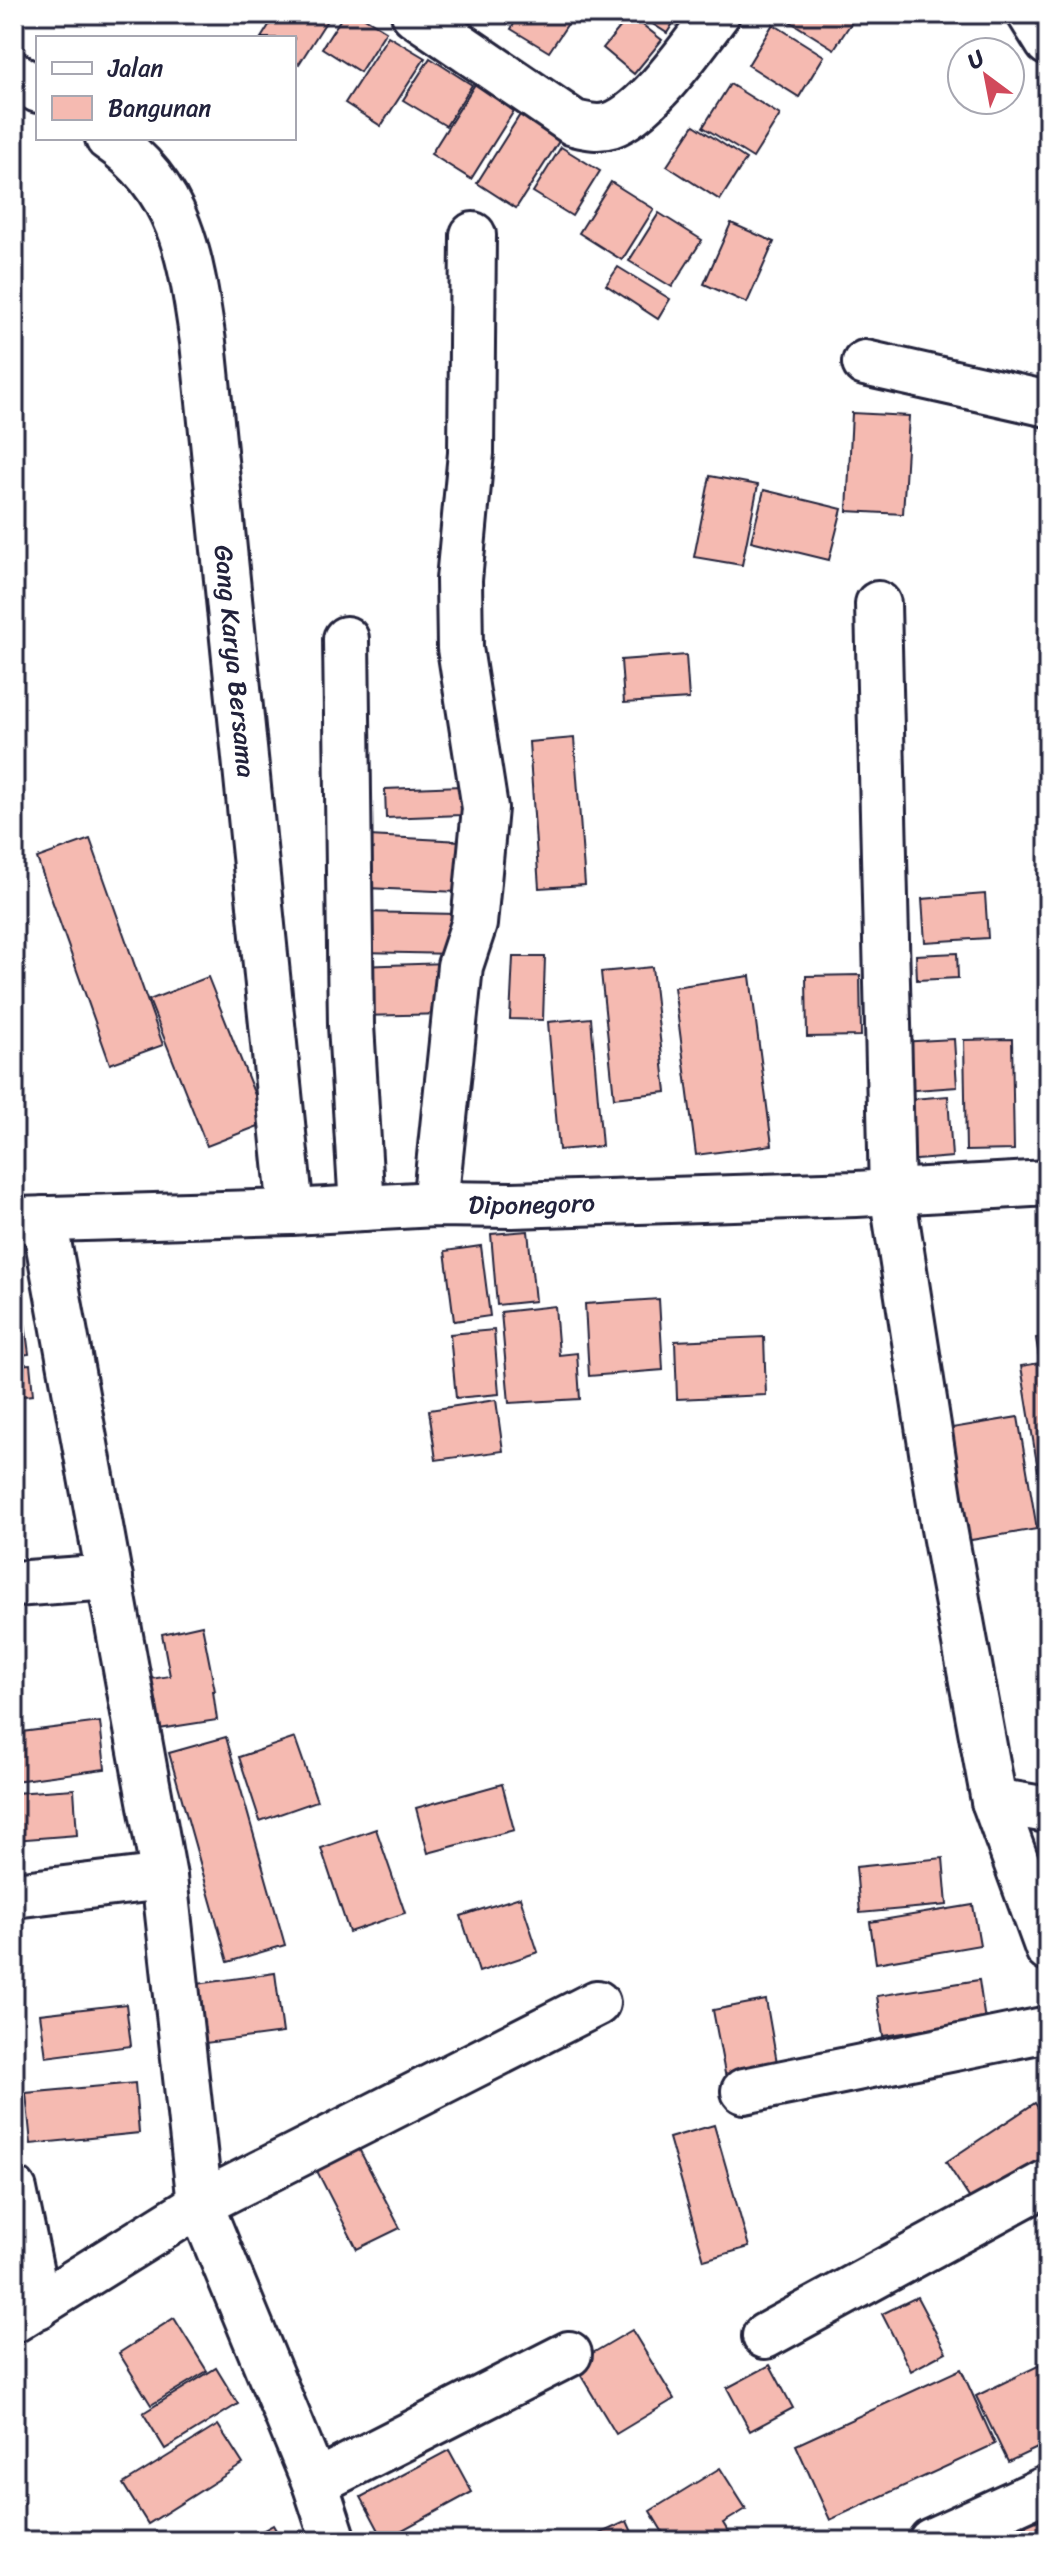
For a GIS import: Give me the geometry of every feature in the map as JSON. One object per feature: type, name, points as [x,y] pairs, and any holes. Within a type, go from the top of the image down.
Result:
[{"type":"street","points":[[414,14],[574,123],[592,127],[610,125],[637,108],[671,73],[717,14]]},
{"type":"street","points":[[1030,14],[1048,43]]},
{"type":"street","points":[[14,74],[36,89]]},
{"type":"street","name":"Gang Karya Bersama","points":[[111,140],[132,154],[154,181],[175,216],[192,272],[203,342],[291,1212]]},
{"type":"street","points":[[435,1204],[460,966],[474,924],[485,808],[460,648],[459,580],[471,453],[473,235]]},
{"type":"street","points":[[865,363],[1048,404]]},
{"type":"street","points":[[878,604],[892,1192],[943,1523],[994,1801],[1048,1949]]},
{"type":"street","points":[[346,639],[351,1025],[362,1208]]},
{"type":"street","name":"Diponegoro","points":[[29,1220],[435,1204],[528,1205],[892,1192],[1048,1183]]},
{"type":"street","points":[[29,1220],[110,1577],[164,1877],[200,2204],[315,2483],[334,2541]]},
{"type":"street","points":[[14,1584],[110,1577]]},
{"type":"street","points":[[994,1801],[1048,1810]]},
{"type":"street","points":[[14,1895],[164,1877]]},
{"type":"street","points":[[14,2190],[26,2313],[200,2204],[597,2003]]},
{"type":"street","points":[[744,2091],[1048,2029]]},
{"type":"street","points":[[765,2336],[1048,2182]]},
{"type":"street","points":[[315,2483],[569,2354]]},
{"type":"street","points":[[931,2541],[1048,2488]]},
{"type":"building","points":[[276,14],[331,14],[299,64],[296,62],[296,36],[262,36]]},
{"type":"building","points":[[344,14],[358,14],[386,31],[360,72],[322,48]]},
{"type":"building","points":[[488,14],[506,14],[501,22]]},
{"type":"building","points":[[520,14],[563,14],[571,19],[549,52],[511,29]]},
{"type":"building","points":[[637,14],[679,14],[667,33]]},
{"type":"building","points":[[786,14],[857,14],[834,49],[783,17]]},
{"type":"building","points":[[630,15],[662,40],[634,74],[603,48]]},
{"type":"building","points":[[773,24],[824,56],[799,97],[748,65]]},
{"type":"building","points":[[388,36],[425,58],[381,126],[345,103]]},
{"type":"building","points":[[430,58],[472,85],[446,126],[403,100]]},
{"type":"building","points":[[477,81],[517,106],[471,179],[431,154]]},
{"type":"building","points":[[730,84],[780,115],[753,158],[703,127]]},
{"type":"building","points":[[523,110],[563,135],[516,208],[477,183]]},
{"type":"building","points":[[694,125],[746,159],[720,200],[667,166]]},
{"type":"building","points":[[561,147],[600,171],[572,216],[533,192]]},
{"type":"building","points":[[611,182],[654,209],[622,260],[579,233]]},
{"type":"building","points":[[659,213],[702,240],[672,287],[629,261]]},
{"type":"building","points":[[731,223],[774,242],[747,303],[704,284]]},
{"type":"building","points":[[618,267],[670,299],[658,319],[606,285]]},
{"type":"building","points":[[852,413],[909,416],[903,514],[847,511]]},
{"type":"building","points":[[710,476],[758,485],[742,565],[694,557]]},
{"type":"building","points":[[764,490],[842,509],[829,560],[751,541]]},
{"type":"building","points":[[686,655],[689,699],[624,703],[621,660]]},
{"type":"building","points":[[574,738],[585,885],[539,888],[529,742]]},
{"type":"building","points":[[461,786],[461,815],[386,818],[385,789]]},
{"type":"building","points":[[369,836],[461,841],[459,892],[366,888]]},
{"type":"building","points":[[90,839],[163,1045],[110,1064],[37,858]]},
{"type":"building","points":[[985,894],[988,938],[925,942],[922,899]]},
{"type":"building","points":[[361,912],[457,914],[456,954],[360,952]]},
{"type":"building","points":[[957,953],[958,978],[917,980],[916,955]]},
{"type":"building","points":[[513,957],[545,957],[543,1020],[510,1019]]},
{"type":"building","points":[[447,963],[448,1014],[358,1016],[357,966]]},
{"type":"building","points":[[652,967],[666,1092],[614,1098],[601,972]]},
{"type":"building","points":[[860,975],[861,1036],[807,1037],[806,976]]},
{"type":"building","points":[[750,976],[772,1145],[696,1155],[674,987]]},
{"type":"building","points":[[208,977],[266,1123],[207,1146],[149,1000]]},
{"type":"building","points":[[591,1018],[602,1146],[559,1150],[548,1022]]},
{"type":"building","points":[[954,1039],[957,1087],[902,1091],[898,1042]]},
{"type":"building","points":[[1012,1039],[1014,1150],[966,1151],[964,1040]]},
{"type":"building","points":[[1045,1041],[1048,1041],[1048,1101]]},
{"type":"building","points":[[948,1096],[952,1157],[905,1161],[901,1100]]},
{"type":"building","points":[[528,1231],[535,1301],[497,1305],[491,1234]]},
{"type":"building","points":[[481,1246],[490,1316],[454,1321],[445,1251]]},
{"type":"building","points":[[18,1270],[29,1354],[14,1356],[14,1271]]},
{"type":"building","points":[[659,1299],[663,1370],[589,1376],[585,1304]]},
{"type":"building","points":[[555,1306],[559,1355],[577,1353],[580,1399],[509,1403],[501,1312]]},
{"type":"building","points":[[494,1330],[499,1394],[456,1398],[450,1334]]},
{"type":"building","points":[[1048,1336],[1048,1475],[1039,1476],[1021,1366],[1040,1363],[1036,1338]]},
{"type":"building","points":[[764,1337],[766,1395],[677,1399],[675,1341]]},
{"type":"building","points":[[30,1364],[33,1395],[14,1397],[14,1365]]},
{"type":"building","points":[[496,1400],[503,1451],[436,1460],[429,1410]]},
{"type":"building","points":[[1018,1417],[1037,1529],[965,1541],[946,1429]]},
{"type":"building","points":[[202,1625],[215,1691],[217,1720],[146,1731],[138,1681],[170,1676],[162,1634]]},
{"type":"building","points":[[100,1722],[105,1769],[14,1781],[14,1733]]},
{"type":"building","points":[[226,1737],[285,1945],[228,1962],[169,1753]]},
{"type":"building","points":[[295,1738],[317,1801],[260,1821],[239,1757]]},
{"type":"building","points":[[502,1784],[514,1830],[428,1853],[416,1808]]},
{"type":"building","points":[[74,1789],[77,1835],[14,1840],[14,1793]]},
{"type":"building","points":[[376,1829],[405,1913],[349,1932],[321,1848]]},
{"type":"building","points":[[943,1858],[947,1905],[860,1913],[856,1867]]},
{"type":"building","points":[[1042,1860],[1048,1860],[1048,1900]]},
{"type":"building","points":[[520,1897],[538,1952],[479,1972],[461,1916]]},
{"type":"building","points":[[973,1905],[980,1945],[876,1963],[870,1922]]},
{"type":"building","points":[[275,1973],[283,2033],[198,2044],[190,1985]]},
{"type":"building","points":[[979,1980],[985,2021],[883,2036],[877,1996]]},
{"type":"building","points":[[766,2000],[779,2074],[727,2084],[713,2010]]},
{"type":"building","points":[[126,2004],[131,2046],[46,2057],[40,2014]]},
{"type":"building","points":[[135,2083],[139,2133],[31,2144],[26,2093]]},
{"type":"building","points":[[1035,2103],[1048,2123],[1048,2161],[976,2208],[946,2162]]},
{"type":"building","points":[[714,2125],[749,2247],[704,2260],[669,2138]]},
{"type":"building","points":[[358,2147],[400,2228],[357,2249],[316,2169]]},
{"type":"building","points":[[917,2297],[946,2352],[911,2371],[882,2314]]},
{"type":"building","points":[[174,2318],[207,2371],[151,2405],[119,2353]]},
{"type":"building","points":[[632,2330],[674,2399],[616,2434],[574,2364]]},
{"type":"building","points":[[770,2365],[793,2408],[750,2431],[727,2388]]},
{"type":"building","points":[[1040,2365],[1048,2382],[1048,2443],[1008,2462],[976,2396]]},
{"type":"building","points":[[216,2368],[238,2404],[165,2449],[143,2413]]},
{"type":"building","points":[[961,2369],[995,2444],[830,2520],[796,2445]]},
{"type":"building","points":[[218,2425],[243,2464],[148,2524],[123,2484]]},
{"type":"building","points":[[449,2450],[472,2492],[384,2540],[361,2497]]},
{"type":"building","points":[[720,2468],[746,2509],[723,2523],[734,2541],[668,2541],[650,2511]]},
{"type":"building","points":[[1048,2516],[1048,2541],[990,2541]]},
{"type":"building","points":[[627,2521],[636,2541],[584,2541]]},
{"type":"building","points":[[273,2525],[282,2541],[244,2541]]}]
